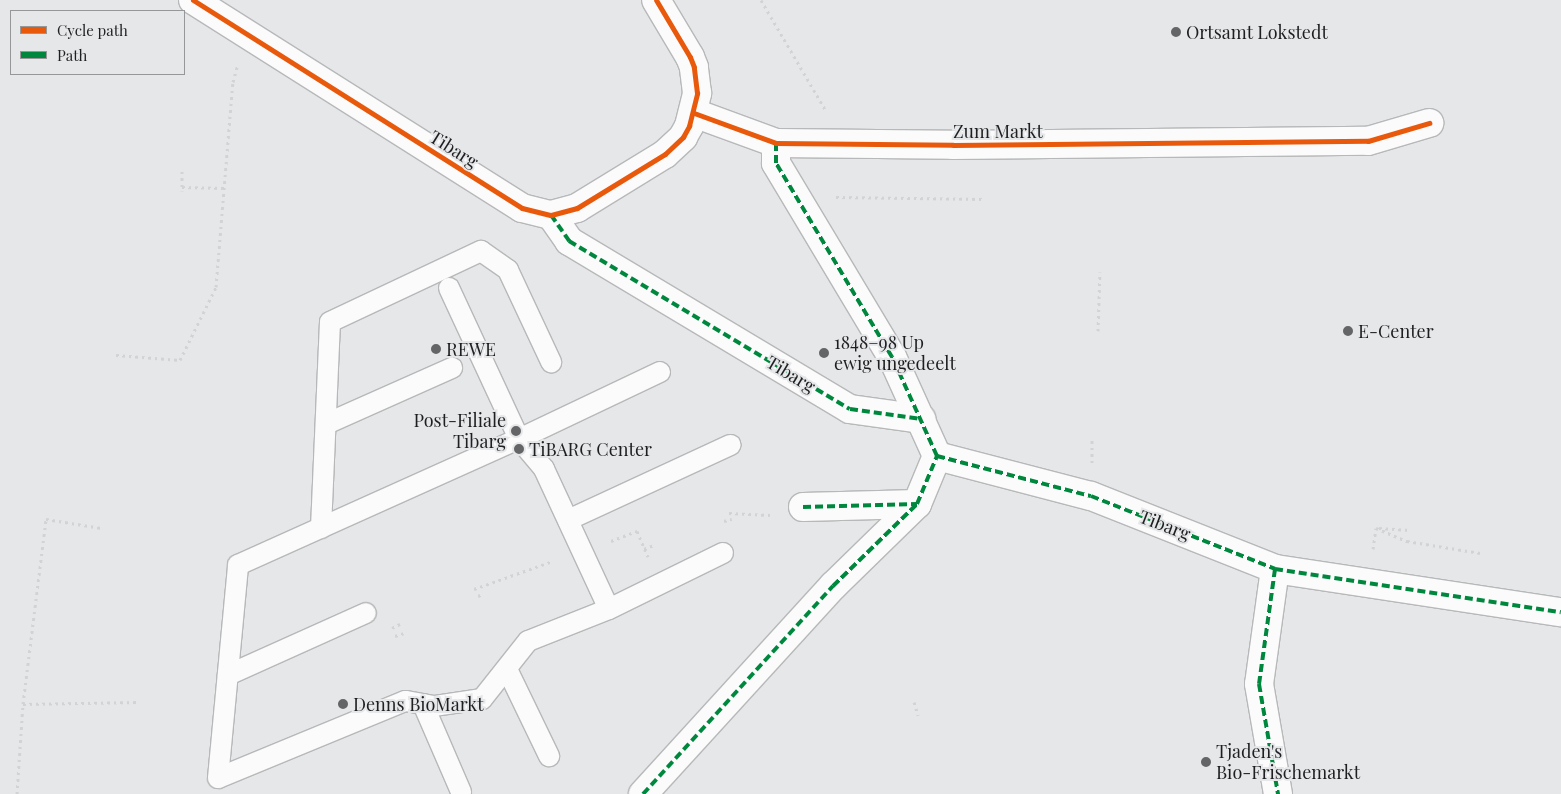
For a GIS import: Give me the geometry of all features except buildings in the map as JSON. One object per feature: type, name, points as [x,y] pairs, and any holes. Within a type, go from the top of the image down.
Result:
[{"type":"street","name":"Tibarg","points":[[193,0],[522,208],[535,213],[551,215],[578,208],[665,154],[683,137],[694,113]]},
{"type":"street","points":[[656,0],[694,67],[697,80],[694,113]]},
{"type":"street","name":"Zum Markt","points":[[694,113],[776,143],[845,144],[1240,144],[1368,141],[1429,123]]},
{"type":"street","points":[[643,794],[833,586],[917,504],[936,456],[892,357],[776,163],[776,143]]},
{"type":"street","name":"Tibarg","points":[[551,215],[569,241],[850,409],[921,419]]},
{"type":"street","name":"Tibarg","points":[[936,456],[1091,496],[1275,569],[1561,612]]},
{"type":"street","points":[[803,507],[917,504]]},
{"type":"street","points":[[1275,569],[1259,684],[1278,794]]},
{"type":"lane","points":[[321,528],[330,322],[481,251],[508,270],[551,362]]},
{"type":"lane","points":[[449,288],[519,439],[544,469],[609,609]]},
{"type":"lane","points":[[326,424],[452,368]]},
{"type":"lane","points":[[660,372],[519,439],[238,565],[218,778],[405,701],[434,706],[482,699],[528,641],[609,609],[723,553]]},
{"type":"lane","points":[[568,520],[730,445]]},
{"type":"lane","points":[[228,676],[366,613]]},
{"type":"lane","points":[[507,669],[548,756]]},
{"type":"lane","points":[[423,704],[461,792]]},
{"type":"path","points":[[761,0],[845,144]]},
{"type":"path","points":[[116,355],[180,360],[216,286],[232,82],[246,33]]},
{"type":"path","points":[[182,171],[182,189],[224,188]]},
{"type":"path","points":[[795,196],[984,199]]},
{"type":"path","points":[[1098,331],[1100,272]]},
{"type":"path","points":[[729,513],[776,515]]},
{"type":"path","points":[[17,794],[23,704],[46,519],[101,528]]},
{"type":"path","points":[[724,521],[732,519]]},
{"type":"path","points":[[1409,530],[1376,528],[1407,541],[1480,553]]},
{"type":"path","points":[[644,549],[654,545]]},
{"type":"path","points":[[474,589],[479,587]]},
{"type":"path","points":[[478,596],[483,594]]},
{"type":"path","points":[[392,628],[400,624]]},
{"type":"path","points":[[395,636],[404,633]]},
{"type":"path","points":[[23,704],[140,702]]},
{"type":"path","points":[[914,702],[918,715]]},
{"type":"marked path","points":[[643,794],[833,586],[917,504],[937,456],[892,357],[776,163],[776,143]]},
{"type":"marked path","points":[[551,215],[569,241],[850,409],[921,419]]},
{"type":"marked path","points":[[937,456],[1091,496],[1275,569],[1561,612]]},
{"type":"marked path","points":[[803,507],[917,504]]},
{"type":"marked path","points":[[1275,569],[1259,684],[1278,794]]},
{"type":"cycle path","points":[[193,0],[522,208],[551,215],[577,208],[665,154],[683,137],[689,126],[697,93],[694,67],[656,0]]},
{"type":"cycle path","points":[[694,113],[776,143],[953,145],[1368,141],[1429,123]]},
{"type":"place","name":"Ortsamt Lokstedt","points":[[1176,32]]},
{"type":"place","name":"E-Center","points":[[1348,331]]},
{"type":"place","name":"REWE","points":[[436,349]]},
{"type":"place","name":"1848–98 Up ewig ungedeelt","points":[[824,353]]},
{"type":"place","name":"Post-Filiale Tibarg","points":[[516,431]]},
{"type":"place","name":"TiBARG Center","points":[[519,449]]},
{"type":"place","name":"Denns BioMarkt","points":[[343,704]]},
{"type":"place","name":"Tjaden's Bio-Frischemarkt","points":[[1206,762]]}]
